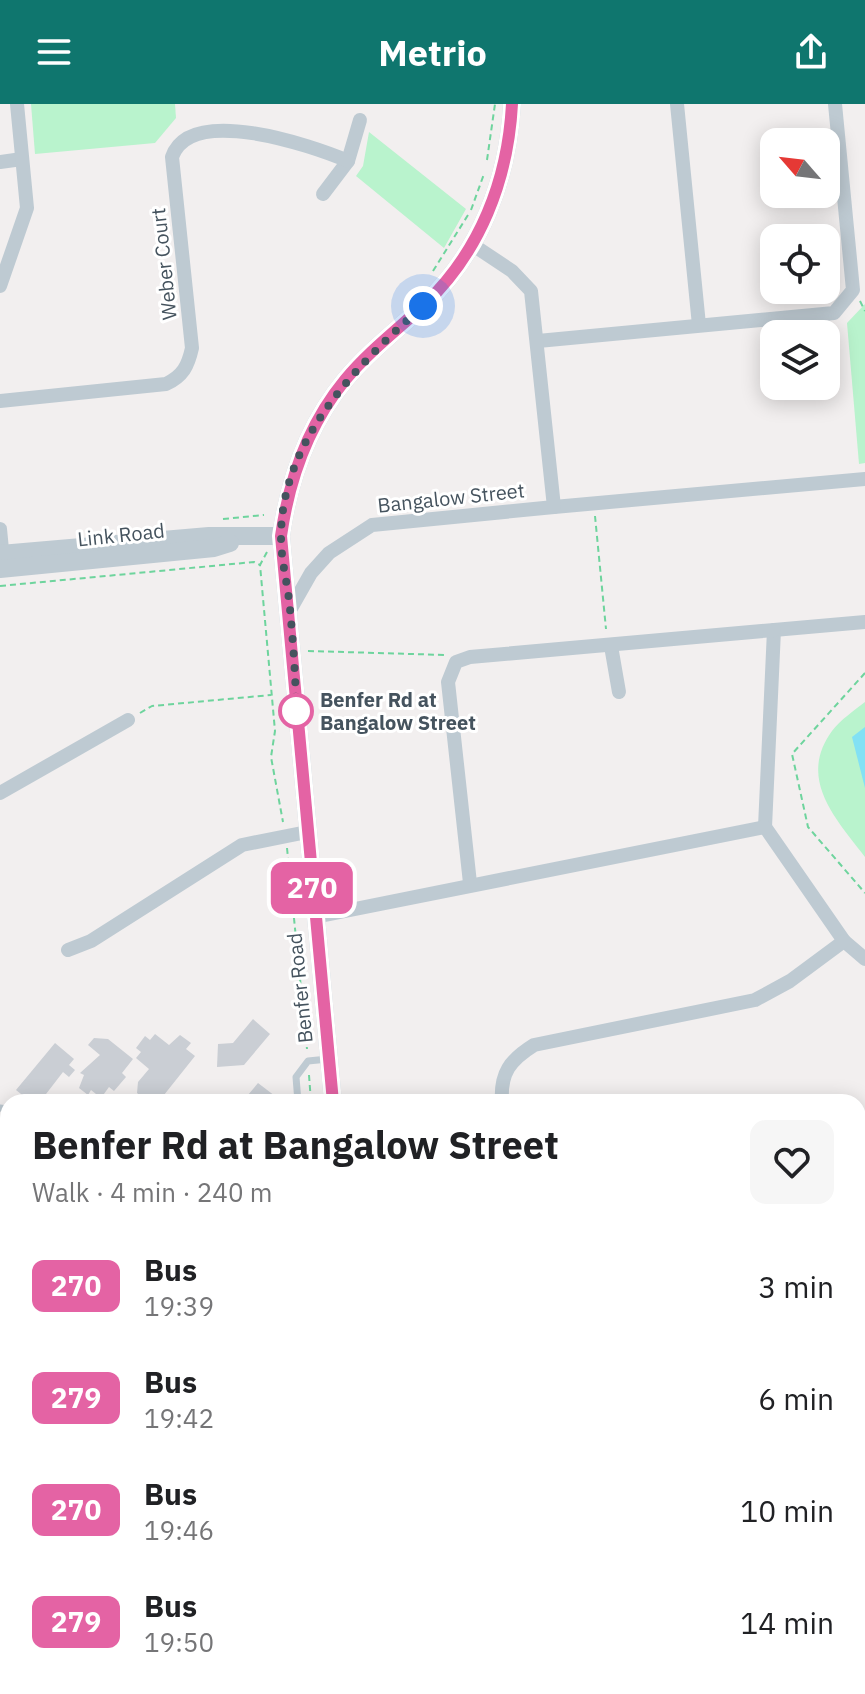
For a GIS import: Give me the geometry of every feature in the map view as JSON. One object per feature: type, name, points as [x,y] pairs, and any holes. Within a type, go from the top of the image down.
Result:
[{"type":"street","points":[[0,286],[27,208],[17,104]]},
{"type":"street","points":[[274,537],[291,483],[322,414],[368,354],[443,287],[473,245],[492,206],[505,162],[512,104]]},
{"type":"street","points":[[677,104],[699,325]]},
{"type":"street","points":[[538,341],[834,313],[853,290],[835,104]]},
{"type":"street","points":[[323,194],[348,161],[360,120]]},
{"type":"street","name":"Weber Court","points":[[0,401],[166,384],[180,377],[189,363],[192,348],[172,157],[176,144],[184,136],[197,132],[253,129],[348,161]]},
{"type":"street","points":[[0,162],[22,159]]},
{"type":"street","name":"Bangalow Street","points":[[290,610],[311,573],[329,553],[372,525],[554,507],[531,291],[512,271],[473,245]]},
{"type":"street","points":[[554,507],[865,479]]},
{"type":"street","points":[[0,529],[1,566]]},
{"type":"street","name":"Link Road","points":[[1,566],[195,537],[274,537]]},
{"type":"street","name":"Benfer Road","points":[[274,537],[290,610],[291,651],[332,1094]]},
{"type":"street","points":[[470,883],[448,682],[456,662],[470,657],[865,622]]},
{"type":"street","points":[[774,630],[765,827],[844,941],[865,959]]},
{"type":"street","points":[[611,646],[619,692]]},
{"type":"street","points":[[0,793],[128,720]]},
{"type":"street","points":[[315,917],[470,883],[765,827]]},
{"type":"street","points":[[68,950],[91,941],[242,845],[307,832]]},
{"type":"street","points":[[503,1094],[504,1072],[517,1055],[534,1045],[755,1000],[790,981],[844,941]]},
{"type":"lane","points":[[297,1094],[296,1077],[308,1061],[329,1059]]},
{"type":"path","points":[[433,271],[470,211],[486,168],[495,104]]},
{"type":"path","points":[[593,503],[607,634],[611,646]]},
{"type":"path","points":[[269,510],[264,515],[274,537],[260,565],[275,731],[271,757],[285,834],[310,1094]]},
{"type":"path","points":[[1,566],[254,562],[260,565]]},
{"type":"path","points":[[291,651],[434,652],[456,662]]},
{"type":"path","points":[[865,673],[792,754],[808,827],[865,893]]},
{"type":"path","points":[[128,720],[152,706],[272,695]]},
{"type":"green space","points":[[31,104],[175,104],[176,118],[155,143],[35,154]]},
{"type":"green space","points":[[369,132],[466,209],[444,248],[356,176],[363,166]]},
{"type":"green space","points":[[865,304],[865,463],[859,464],[847,323]]},
{"type":"green space","points":[[865,702],[865,857],[824,798],[818,766],[822,749],[832,731]]},
{"type":"water","points":[[865,727],[865,788],[852,737]]},
{"type":"building","points":[[253,1019],[270,1034],[244,1065],[217,1067],[218,1044],[233,1043]]},
{"type":"building","points":[[155,1034],[169,1045],[180,1035],[191,1043],[186,1049],[195,1056],[165,1094],[137,1093],[138,1082],[149,1069],[136,1058],[141,1052],[136,1048],[145,1036],[150,1040]]},
{"type":"building","points":[[94,1038],[108,1039],[133,1059],[122,1073],[126,1077],[114,1091],[109,1087],[104,1094],[91,1090],[87,1094],[79,1088],[84,1075],[80,1073],[100,1055],[88,1045]]},
{"type":"building","points":[[55,1043],[74,1059],[69,1065],[75,1070],[69,1077],[63,1072],[46,1094],[21,1094],[16,1090]]},
{"type":"building","points":[[258,1083],[272,1094],[249,1094]]},
{"type":"bus line","name":"270","points":[[332,1094],[281,536],[287,497],[300,456],[343,383],[368,354],[443,287],[473,245],[492,206],[505,162],[512,104]]},
{"type":"place","name":"Benfer Rd at Bangalow Street","points":[[296,711]]},
{"type":"route","points":[[296,711],[290,610],[281,536],[287,497],[300,456],[343,383],[368,354],[423,306]]}]
